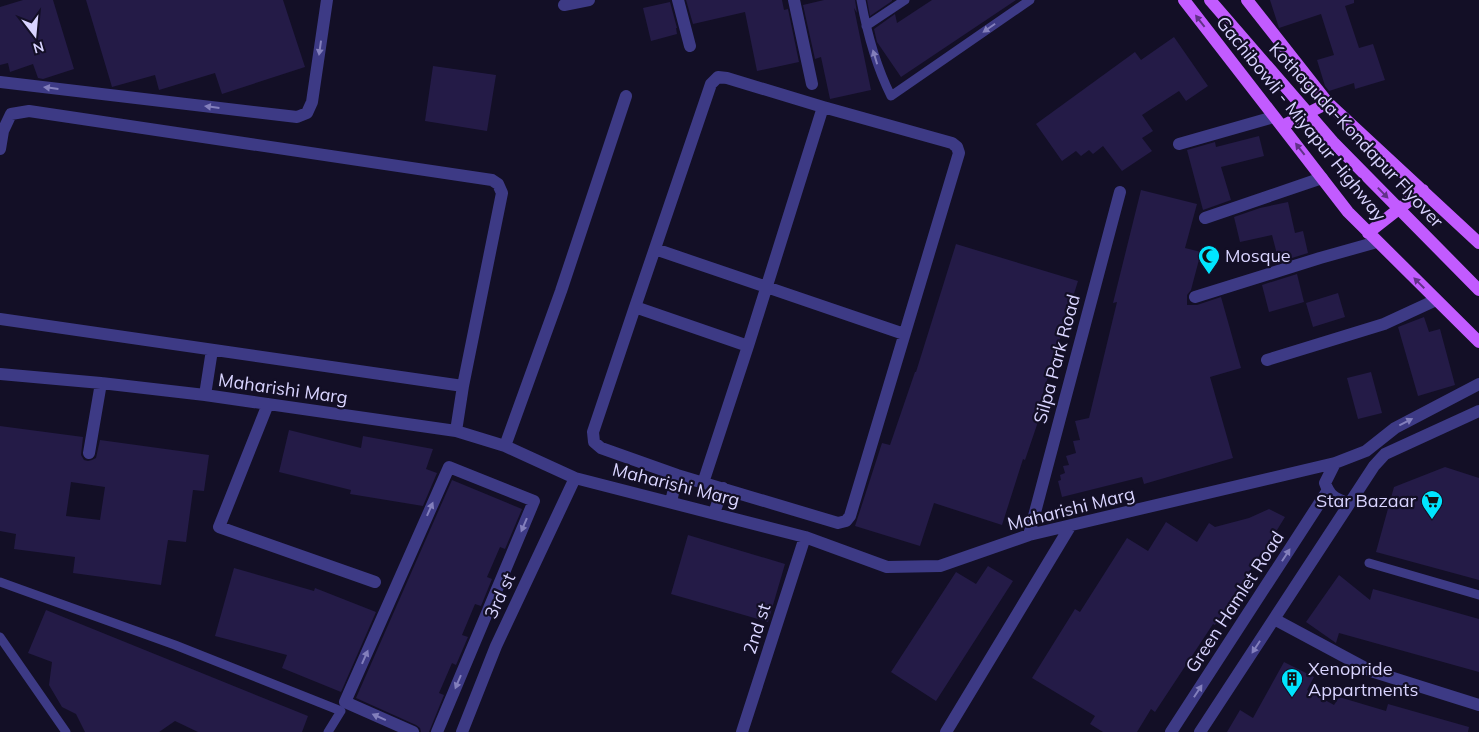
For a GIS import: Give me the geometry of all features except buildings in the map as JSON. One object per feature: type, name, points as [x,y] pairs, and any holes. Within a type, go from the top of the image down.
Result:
[{"type":"main road","name":"Gachibowli - Miyapur Highway","points":[[1184,0],[1348,212],[1479,342]]},
{"type":"main road","name":"Kothaguda-Kondapur Flyover","points":[[1210,0],[1333,142],[1479,290]]},
{"type":"main road","name":"Gachibowli - Miyapur Highway","points":[[1247,0],[1328,103],[1479,243]]},
{"type":"main road","points":[[1278,121],[1328,103]]},
{"type":"main road","points":[[1373,237],[1423,190]]},
{"type":"street","points":[[0,82],[297,117],[307,113],[312,102],[327,0]]},
{"type":"street","points":[[564,5],[589,0]]},
{"type":"street","points":[[678,0],[690,46]]},
{"type":"street","points":[[794,0],[812,84]]},
{"type":"street","points":[[718,77],[952,143],[957,147],[959,153],[850,516],[846,521],[838,523],[677,475],[601,448],[594,442],[593,432],[655,249],[711,84],[718,77]]},
{"type":"street","points":[[505,446],[561,291],[626,96]]},
{"type":"street","points":[[703,482],[823,107]]},
{"type":"street","points":[[0,148],[3,131],[11,114],[30,111],[492,180],[498,184],[502,193],[462,386],[456,431]]},
{"type":"street","points":[[1180,144],[1278,121]]},
{"type":"street","points":[[1205,218],[1322,178]]},
{"type":"street","name":"Silpa Park Road","points":[[1029,535],[1120,192]]},
{"type":"street","points":[[1195,298],[1320,258],[1373,237]]},
{"type":"street","points":[[655,249],[904,334]]},
{"type":"street","points":[[1267,360],[1384,324],[1436,300]]},
{"type":"street","points":[[635,307],[748,346]]},
{"type":"street","points":[[0,319],[462,386]]},
{"type":"street","points":[[204,395],[212,350]]},
{"type":"street","name":"Maharishi Marg","points":[[0,374],[204,395],[456,431],[505,446],[575,478],[805,536],[887,567],[940,566],[1029,535],[1335,463],[1366,451]]},
{"type":"street","points":[[89,453],[101,383]]},
{"type":"street","points":[[1374,466],[1366,451],[1395,428],[1479,384]]},
{"type":"street","points":[[268,404],[219,527],[375,582]]},
{"type":"street","points":[[1200,732],[1374,466],[1385,454],[1479,411]]},
{"type":"street","name":"Green Hamlet Road","points":[[1171,732],[1326,487],[1335,463]]},
{"type":"street","points":[[413,732],[345,702],[449,467],[534,501],[437,732]]},
{"type":"street","points":[[671,502],[677,475]]},
{"type":"street","name":"3rd st","points":[[462,732],[496,646],[575,478]]},
{"type":"street","points":[[1326,487],[1334,498],[1349,504]]},
{"type":"street","points":[[714,513],[722,488]]},
{"type":"street","points":[[946,732],[1071,525]]},
{"type":"street","name":"2nd st","points":[[742,732],[805,536]]},
{"type":"street","points":[[1274,620],[1371,672],[1479,706]]},
{"type":"street","points":[[479,631],[502,634]]},
{"type":"street","points":[[479,631],[496,646]]},
{"type":"lane","points":[[861,0],[866,26],[881,78],[890,96],[1030,0]]},
{"type":"lane","points":[[866,26],[905,0]]},
{"type":"lane","points":[[1370,563],[1479,595]]},
{"type":"lane","points":[[0,582],[175,645],[341,711],[328,732]]},
{"type":"lane","points":[[0,637],[66,732]]},
{"type":"place","name":"Mosque","points":[[1209,275]]},
{"type":"place","name":"Star Bazaar","points":[[1432,520]]},
{"type":"place","name":"Xenopride Appartments","points":[[1292,698]]}]
